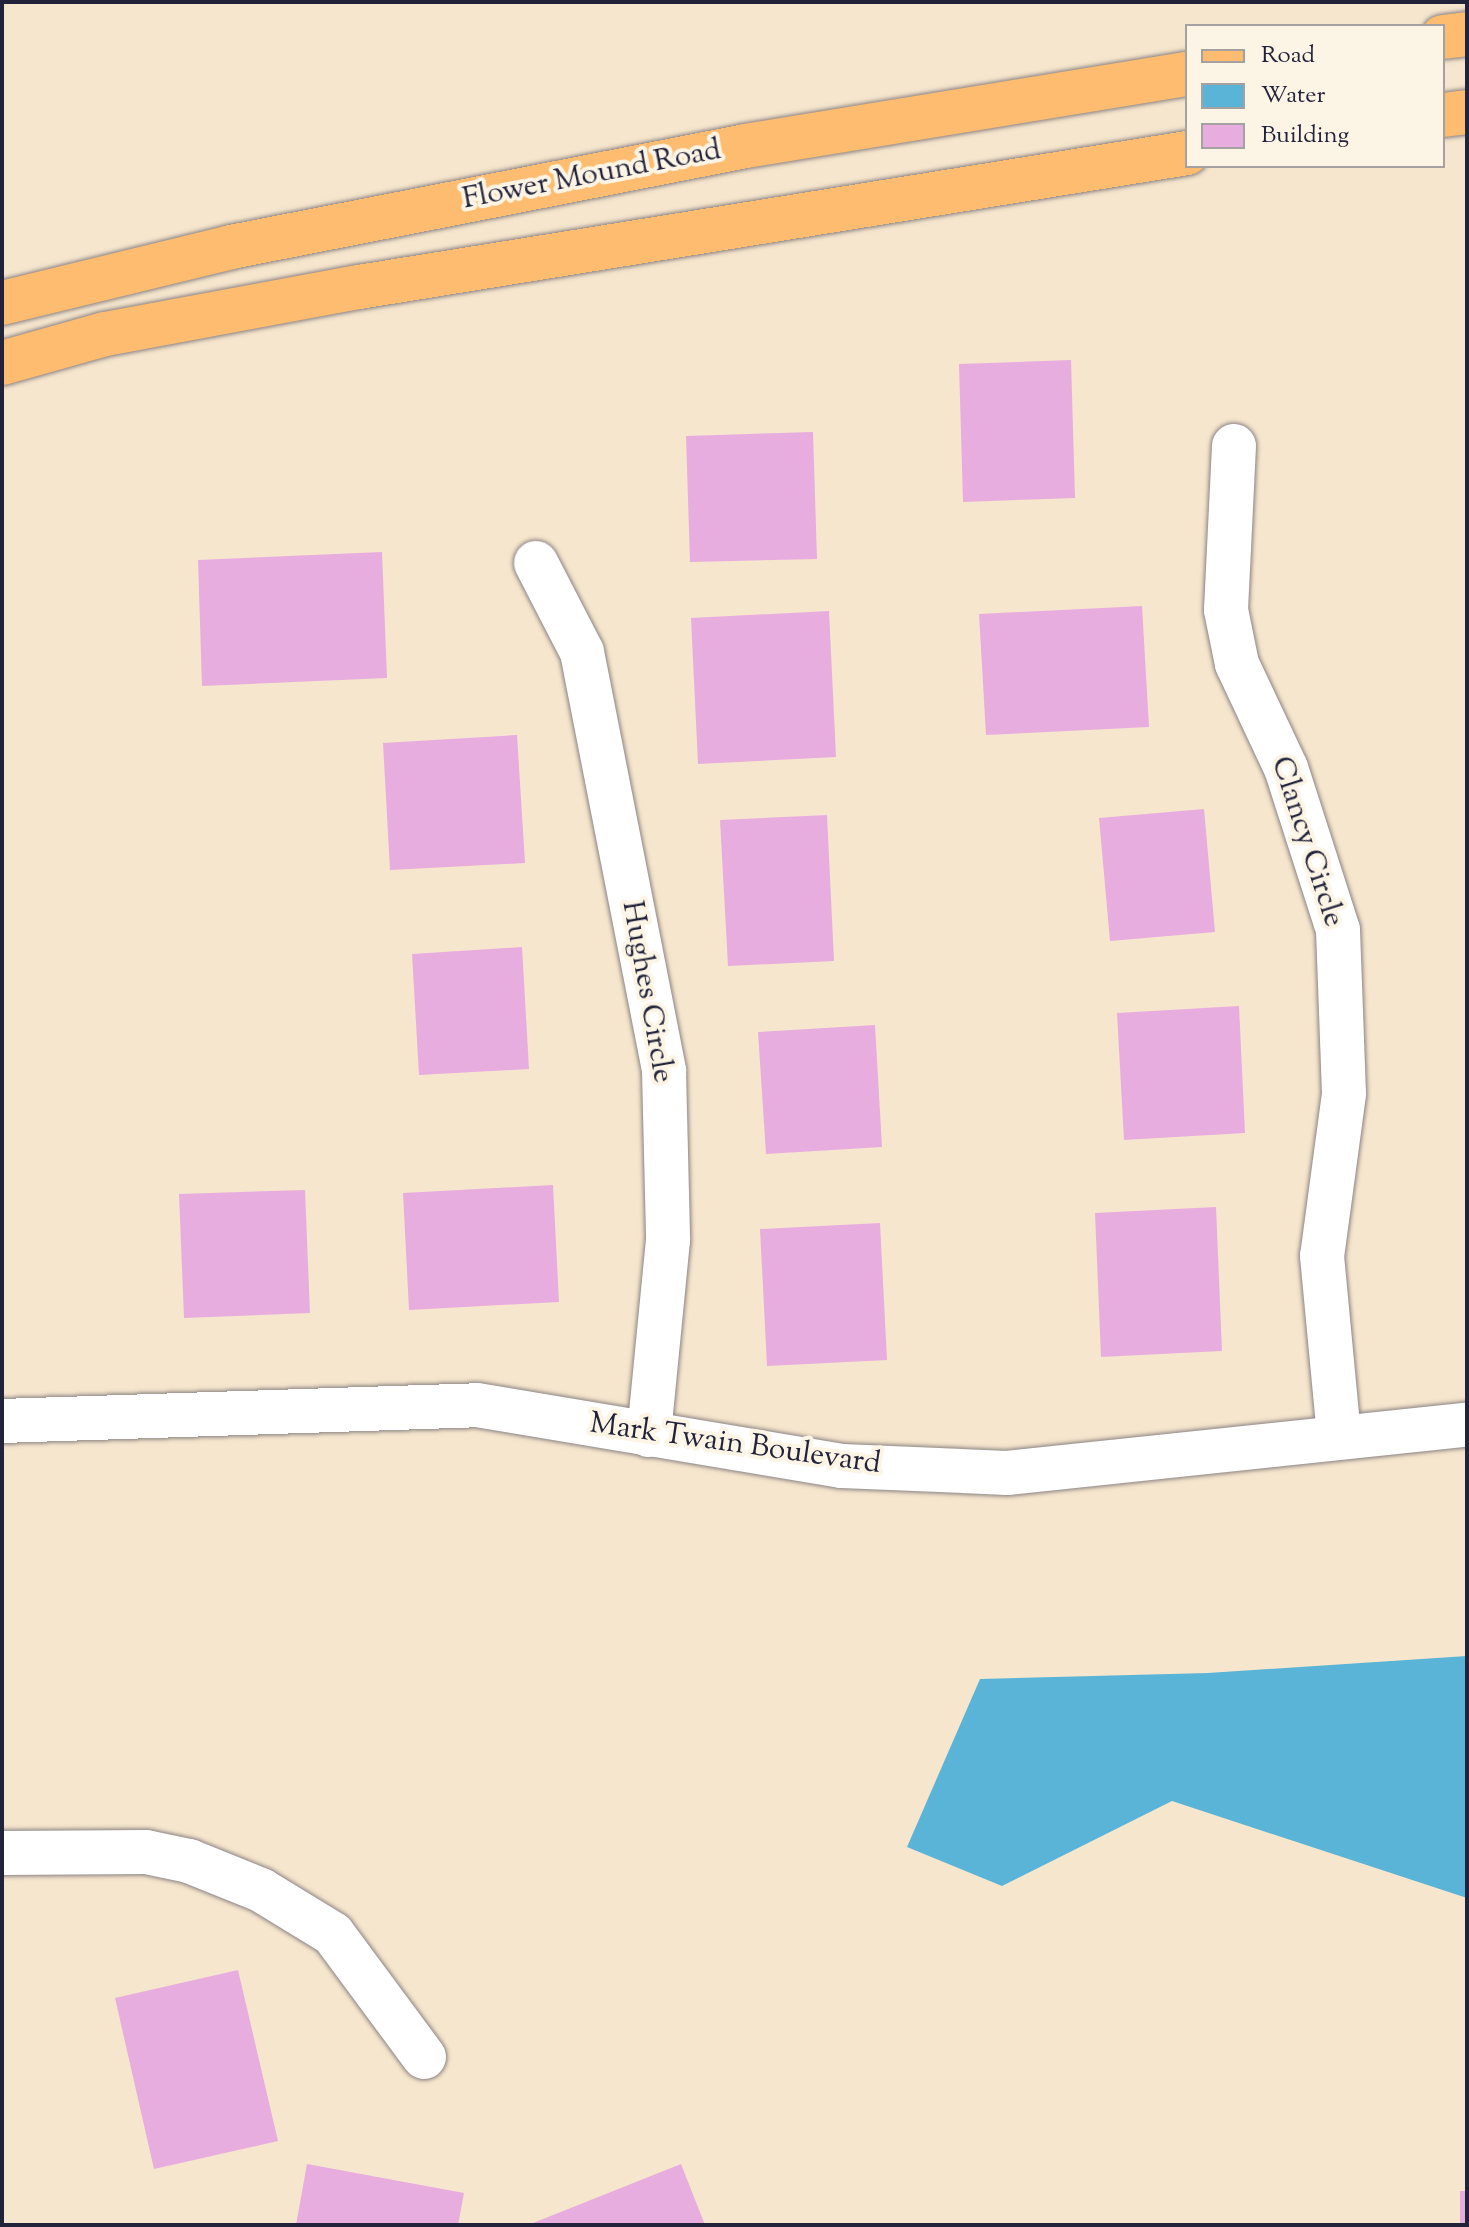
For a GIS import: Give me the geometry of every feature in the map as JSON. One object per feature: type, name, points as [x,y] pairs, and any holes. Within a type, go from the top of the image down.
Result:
[{"type":"main road","points":[[1445,37],[1467,34]]},
{"type":"main road","name":"Flower Mound Road","points":[[2,303],[231,247],[668,161],[1185,74]]},
{"type":"main road","points":[[1445,115],[1467,112]]},
{"type":"main road","points":[[2,363],[105,334],[359,287],[1185,153]]},
{"type":"street","name":"Clancy Circle","points":[[1234,446],[1226,610],[1237,664],[1286,768],[1338,930],[1344,1094],[1322,1256],[1339,1437]]},
{"type":"street","name":"Hughes Circle","points":[[536,563],[582,652],[664,1071],[668,1240],[649,1435]]},
{"type":"street","name":"Mark Twain Boulevard","points":[[2,1421],[477,1405],[842,1466],[1007,1473],[1467,1425]]},
{"type":"street","points":[[2,1853],[146,1852],[189,1861],[261,1890],[333,1934],[424,2057]]},
{"type":"water","points":[[1467,1656],[1467,1898],[1172,1801],[1002,1886],[907,1847],[980,1679],[1208,1673]]},
{"type":"building","points":[[1071,360],[1075,498],[963,502],[959,364]]},
{"type":"building","points":[[813,432],[817,559],[690,562],[686,436]]},
{"type":"building","points":[[382,552],[387,678],[202,686],[198,560]]},
{"type":"building","points":[[1142,606],[1149,727],[986,735],[979,614]]},
{"type":"building","points":[[829,611],[836,757],[698,764],[691,618]]},
{"type":"building","points":[[517,735],[525,863],[390,870],[383,743]]},
{"type":"building","points":[[1204,809],[1215,932],[1110,941],[1099,818]]},
{"type":"building","points":[[827,815],[834,961],[728,966],[720,820]]},
{"type":"building","points":[[522,947],[529,1069],[419,1075],[412,954]]},
{"type":"building","points":[[1239,1006],[1245,1133],[1124,1140],[1117,1013]]},
{"type":"building","points":[[875,1025],[882,1147],[766,1154],[758,1032]]},
{"type":"building","points":[[553,1185],[559,1302],[409,1310],[403,1193]]},
{"type":"building","points":[[305,1190],[310,1313],[184,1318],[179,1194]]},
{"type":"building","points":[[1216,1207],[1222,1351],[1101,1357],[1095,1213]]},
{"type":"building","points":[[880,1223],[887,1360],[767,1366],[760,1229]]},
{"type":"building","points":[[238,1970],[278,2141],[154,2169],[115,1998]]},
{"type":"building","points":[[307,2164],[464,2193],[458,2225],[296,2225]]},
{"type":"building","points":[[681,2164],[705,2225],[533,2223]]},
{"type":"building","points":[[1460,2191],[1467,2191],[1467,2225],[1460,2225]]}]
